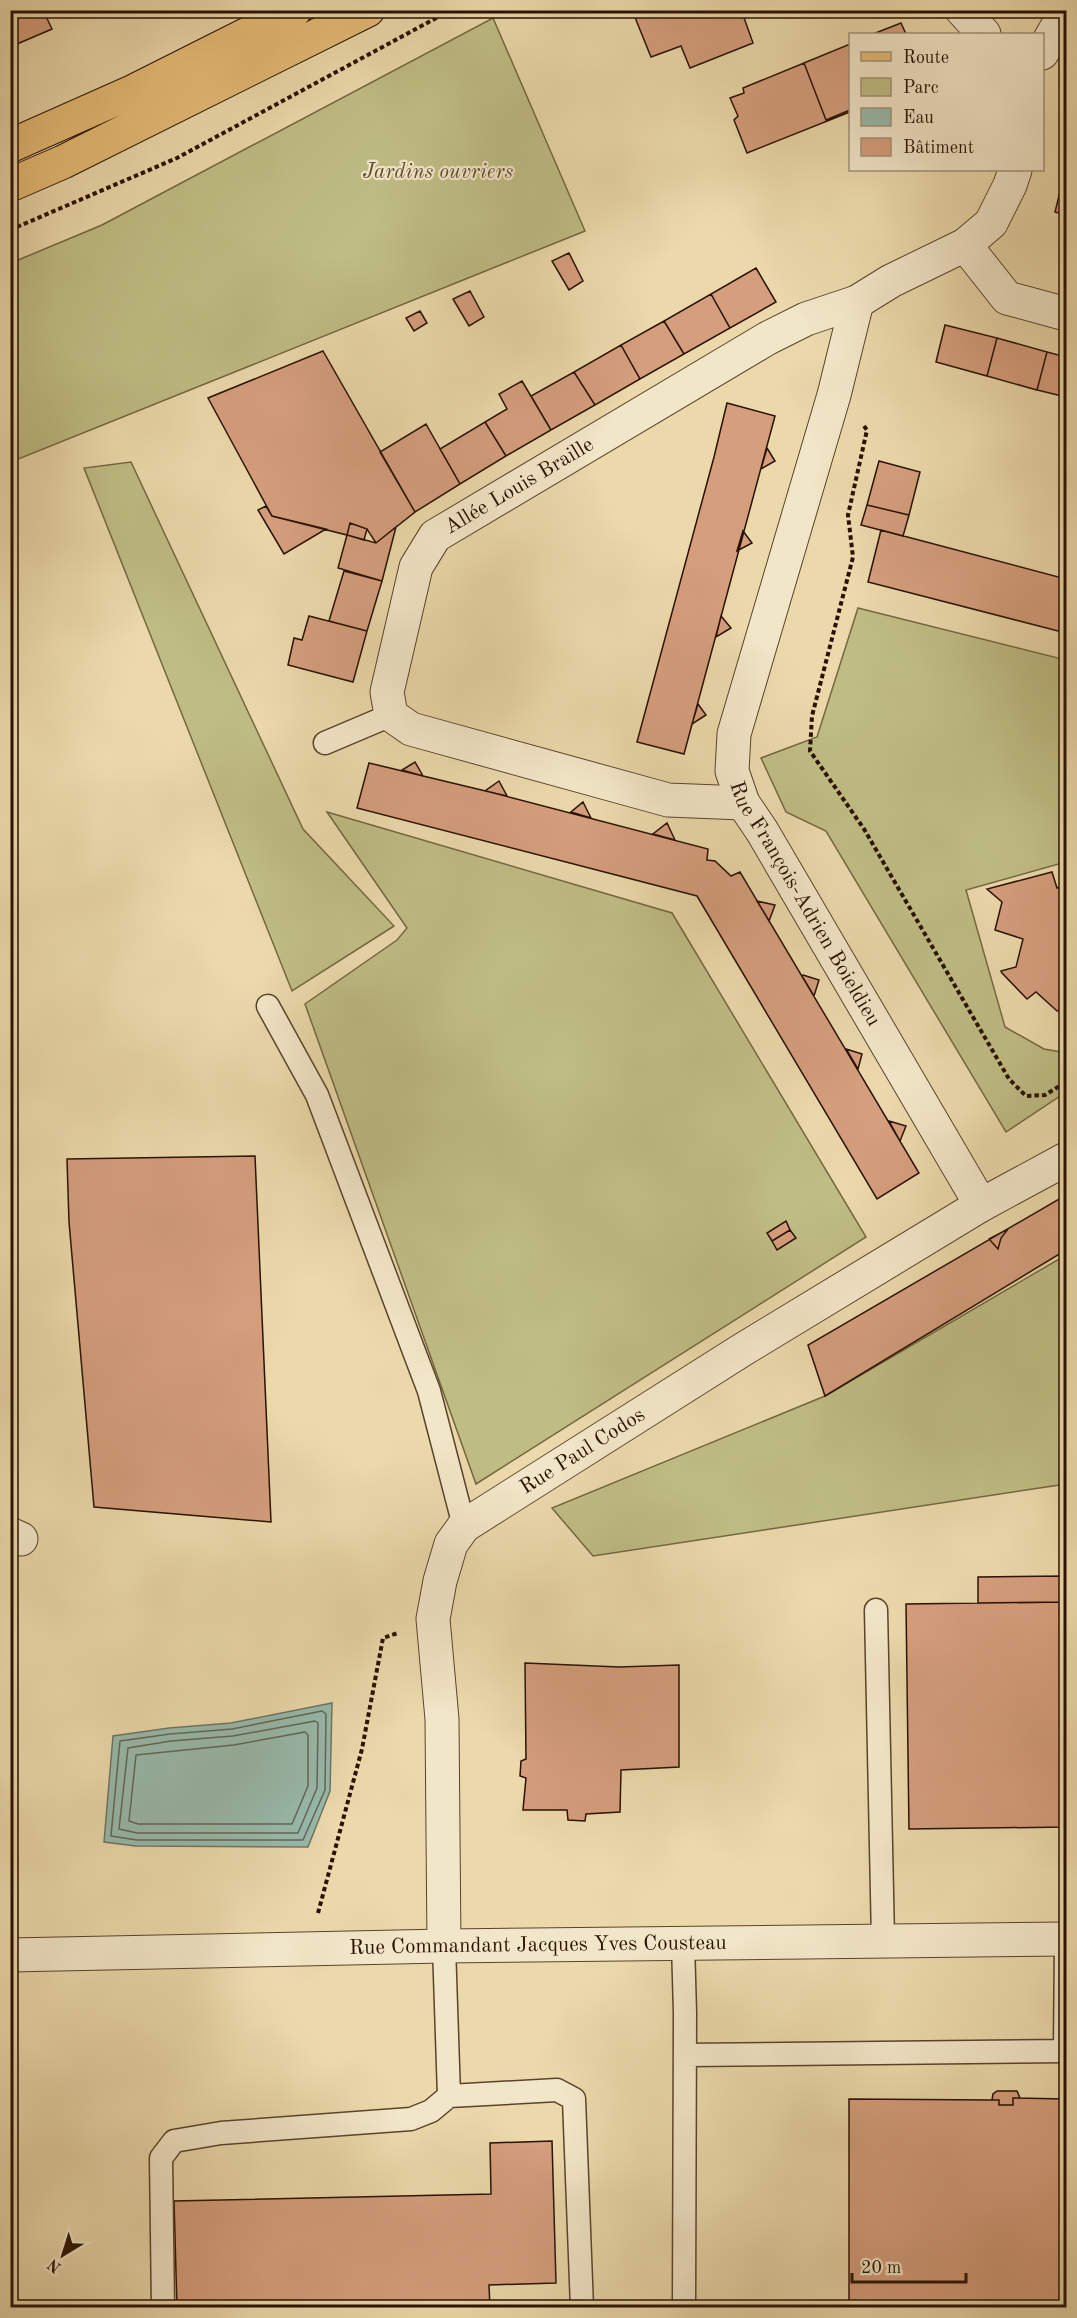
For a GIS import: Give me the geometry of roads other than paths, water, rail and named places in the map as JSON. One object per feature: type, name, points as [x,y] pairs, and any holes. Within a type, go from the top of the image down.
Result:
[{"type":"main road","points":[[10,146],[134,91],[296,10]]},
{"type":"main road","points":[[10,185],[63,162],[368,10]]},
{"type":"street","points":[[962,10],[983,33]]},
{"type":"street","points":[[1044,50],[1057,27],[1066,20]]},
{"type":"street","name":"Allée Louis Braille","points":[[391,715],[387,692],[416,567],[435,536],[768,338],[806,319],[857,302],[891,281],[965,245],[990,223],[1010,186],[1015,171]]},
{"type":"street","points":[[965,245],[1007,298],[1066,314]]},
{"type":"street","name":"Rue François-Adrien Boieldieu","points":[[857,302],[834,395],[734,734],[732,771],[743,803],[762,831],[981,1205]]},
{"type":"street","points":[[391,715],[411,729],[668,800],[743,803]]},
{"type":"street","name":"Rue Paul Codos","points":[[444,1946],[442,1719],[433,1620],[440,1581],[451,1544],[464,1526],[703,1375],[981,1205],[1066,1159]]},
{"type":"street","name":"Rue Commandant Jacques Yves Cousteau","points":[[10,1955],[444,1946],[1066,1940]]},
{"type":"lane","points":[[325,743],[391,715]]},
{"type":"lane","points":[[268,1006],[317,1095],[429,1391],[464,1526]]},
{"type":"lane","points":[[876,1610],[883,1940]]},
{"type":"lane","points":[[685,2055],[1066,2051],[1066,1940]]},
{"type":"lane","points":[[683,1943],[684,2307]]},
{"type":"lane","points":[[444,1946],[449,2096]]},
{"type":"lane","points":[[163,2307],[161,2158],[174,2141],[221,2133],[411,2119],[431,2111],[449,2096],[557,2090],[574,2099],[582,2307]]},
{"type":"water","points":[[332,1703],[330,1791],[308,1847],[136,1846],[104,1842],[113,1736],[169,1728],[231,1723]]},
{"type":"park label","name":"Jardins ouvriers","points":[[438,172]]}]
